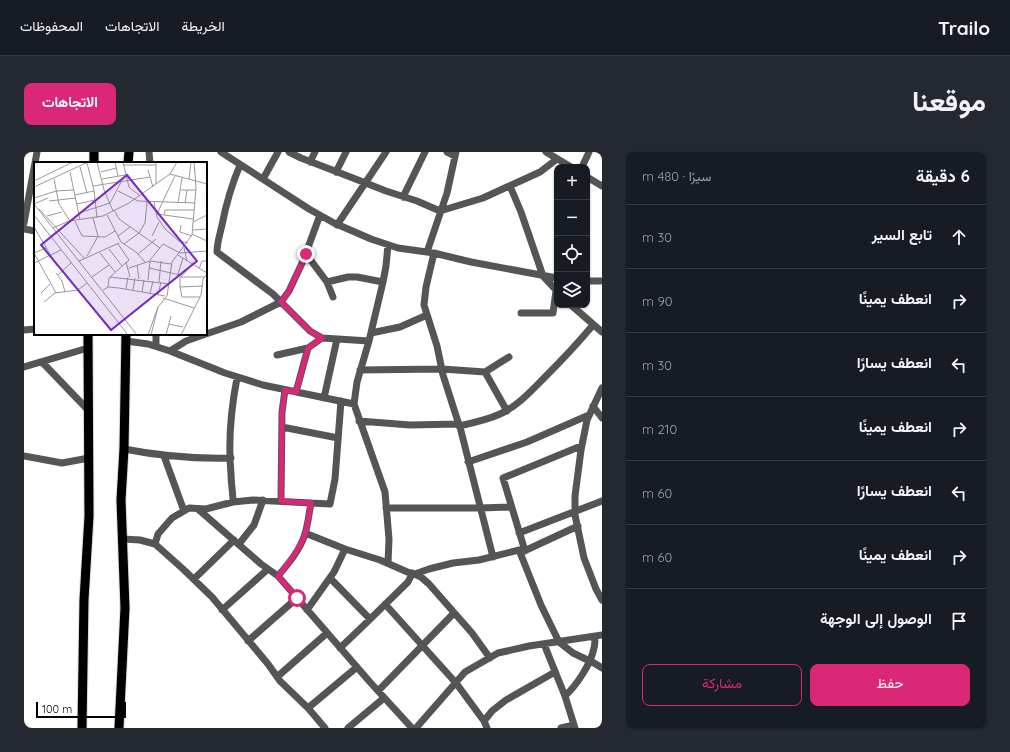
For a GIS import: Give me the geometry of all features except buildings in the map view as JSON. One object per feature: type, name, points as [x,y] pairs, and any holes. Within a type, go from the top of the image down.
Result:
[{"type":"main road","points":[[128,162],[129,152]]},
{"type":"main road","points":[[82,728],[84,600],[89,516],[88,335]]},
{"type":"main road","points":[[119,728],[125,608],[121,500],[124,449],[126,338]]},
{"type":"street","points":[[35,162],[37,152]]},
{"type":"street","points":[[149,152],[150,162]]},
{"type":"street","points":[[222,152],[320,216],[371,239],[398,248],[430,252],[471,262],[554,278]]},
{"type":"street","points":[[263,179],[278,152]]},
{"type":"street","points":[[289,152],[310,162],[440,211],[483,198],[540,172],[557,159]]},
{"type":"street","points":[[310,162],[315,152]]},
{"type":"street","points":[[336,172],[346,152]]},
{"type":"street","points":[[337,224],[386,152]]},
{"type":"street","points":[[403,197],[424,152]]},
{"type":"street","points":[[447,152],[455,154],[447,193],[440,211],[430,252],[424,305],[459,425],[493,556]]},
{"type":"street","points":[[546,152],[565,164]]},
{"type":"street","points":[[583,164],[589,152]]},
{"type":"street","points":[[240,165],[232,183],[226,204],[217,245],[217,252],[235,267],[258,282],[281,302],[310,331],[322,338],[369,341]]},
{"type":"street","points":[[24,222],[34,169]]},
{"type":"street","points":[[24,178],[32,181]]},
{"type":"street","points":[[590,179],[602,186]]},
{"type":"street","points":[[510,186],[529,234],[543,276],[554,288]]},
{"type":"street","points":[[207,334],[241,322],[281,302],[289,291],[306,254],[320,216]]},
{"type":"street","points":[[24,229],[34,231]]},
{"type":"street","points":[[388,245],[383,282],[369,341],[360,370],[354,404],[385,492],[389,539],[388,563]]},
{"type":"street","points":[[306,254],[328,282],[333,297]]},
{"type":"street","points":[[328,282],[348,277],[357,277],[383,282]]},
{"type":"street","points":[[590,282],[602,281]]},
{"type":"street","points":[[521,314],[553,313],[554,308]]},
{"type":"street","points":[[574,308],[602,332]]},
{"type":"street","points":[[371,333],[400,327],[427,315]]},
{"type":"street","points":[[359,421],[410,425],[459,425],[485,420],[507,411],[528,394],[593,325]]},
{"type":"street","points":[[24,330],[34,329]]},
{"type":"street","points":[[156,335],[156,346]]},
{"type":"street","points":[[170,351],[186,341],[203,335]]},
{"type":"street","points":[[126,338],[170,351],[237,378],[285,390],[354,404]]},
{"type":"street","points":[[277,355],[308,348],[322,338]]},
{"type":"street","points":[[324,398],[337,339]]},
{"type":"street","points":[[24,367],[88,348]]},
{"type":"street","points":[[296,392],[308,348]]},
{"type":"street","points":[[360,370],[442,369],[485,372],[509,357]]},
{"type":"street","points":[[42,362],[89,411]]},
{"type":"street","points":[[485,372],[507,411]]},
{"type":"street","points":[[233,502],[230,474],[230,440],[237,378]]},
{"type":"street","points":[[602,388],[589,415],[581,446],[575,496],[575,511],[584,558],[602,600]]},
{"type":"street","points":[[281,501],[282,412],[285,390]]},
{"type":"street","points":[[155,544],[158,534],[172,518],[189,508],[206,509],[233,502],[253,500],[330,504],[335,479],[341,401]]},
{"type":"street","points":[[593,407],[602,404]]},
{"type":"street","points":[[593,407],[602,418]]},
{"type":"street","points":[[468,462],[527,442],[589,415]]},
{"type":"street","points":[[282,427],[338,438]]},
{"type":"street","points":[[581,446],[502,478],[519,533],[522,552],[538,598],[559,642],[573,653],[602,668]]},
{"type":"street","points":[[124,449],[164,456],[231,458]]},
{"type":"street","points":[[24,456],[62,463],[89,458]]},
{"type":"street","points":[[164,456],[184,511]]},
{"type":"street","points":[[194,579],[254,525],[264,500]]},
{"type":"street","points":[[519,533],[602,501]]},
{"type":"street","points":[[278,576],[295,554],[305,533],[311,503]]},
{"type":"street","points":[[386,508],[511,507]]},
{"type":"street","points":[[198,509],[278,576],[412,728]]},
{"type":"street","points":[[340,648],[386,604],[410,579],[413,573],[453,563],[479,560],[518,550],[522,552],[578,526]]},
{"type":"street","points":[[305,533],[413,573],[429,584],[472,633],[490,658]]},
{"type":"street","points":[[123,539],[140,540],[155,544],[194,579],[212,597],[277,677],[308,708],[325,728]]},
{"type":"street","points":[[307,610],[330,578],[345,549]]},
{"type":"street","points":[[222,610],[268,569]]},
{"type":"street","points":[[330,578],[370,619]]},
{"type":"street","points":[[248,641],[297,598]]},
{"type":"street","points":[[386,604],[456,684],[484,721],[487,728]]},
{"type":"street","points":[[378,691],[454,613]]},
{"type":"street","points":[[277,677],[327,633]]},
{"type":"street","points":[[416,728],[465,672],[498,653],[598,635],[590,661],[572,690],[565,696]]},
{"type":"street","points":[[544,644],[565,696],[574,727],[561,728]]},
{"type":"street","points":[[308,708],[357,667]]},
{"type":"street","points":[[484,721],[492,711],[506,700],[555,672]]},
{"type":"street","points":[[348,728],[384,698]]},
{"type":"route","points":[[297,598],[278,576],[295,554],[302,542],[311,503],[281,501],[282,412],[285,390],[296,392],[308,348],[322,338],[310,331],[281,302],[289,291],[306,254]]}]
